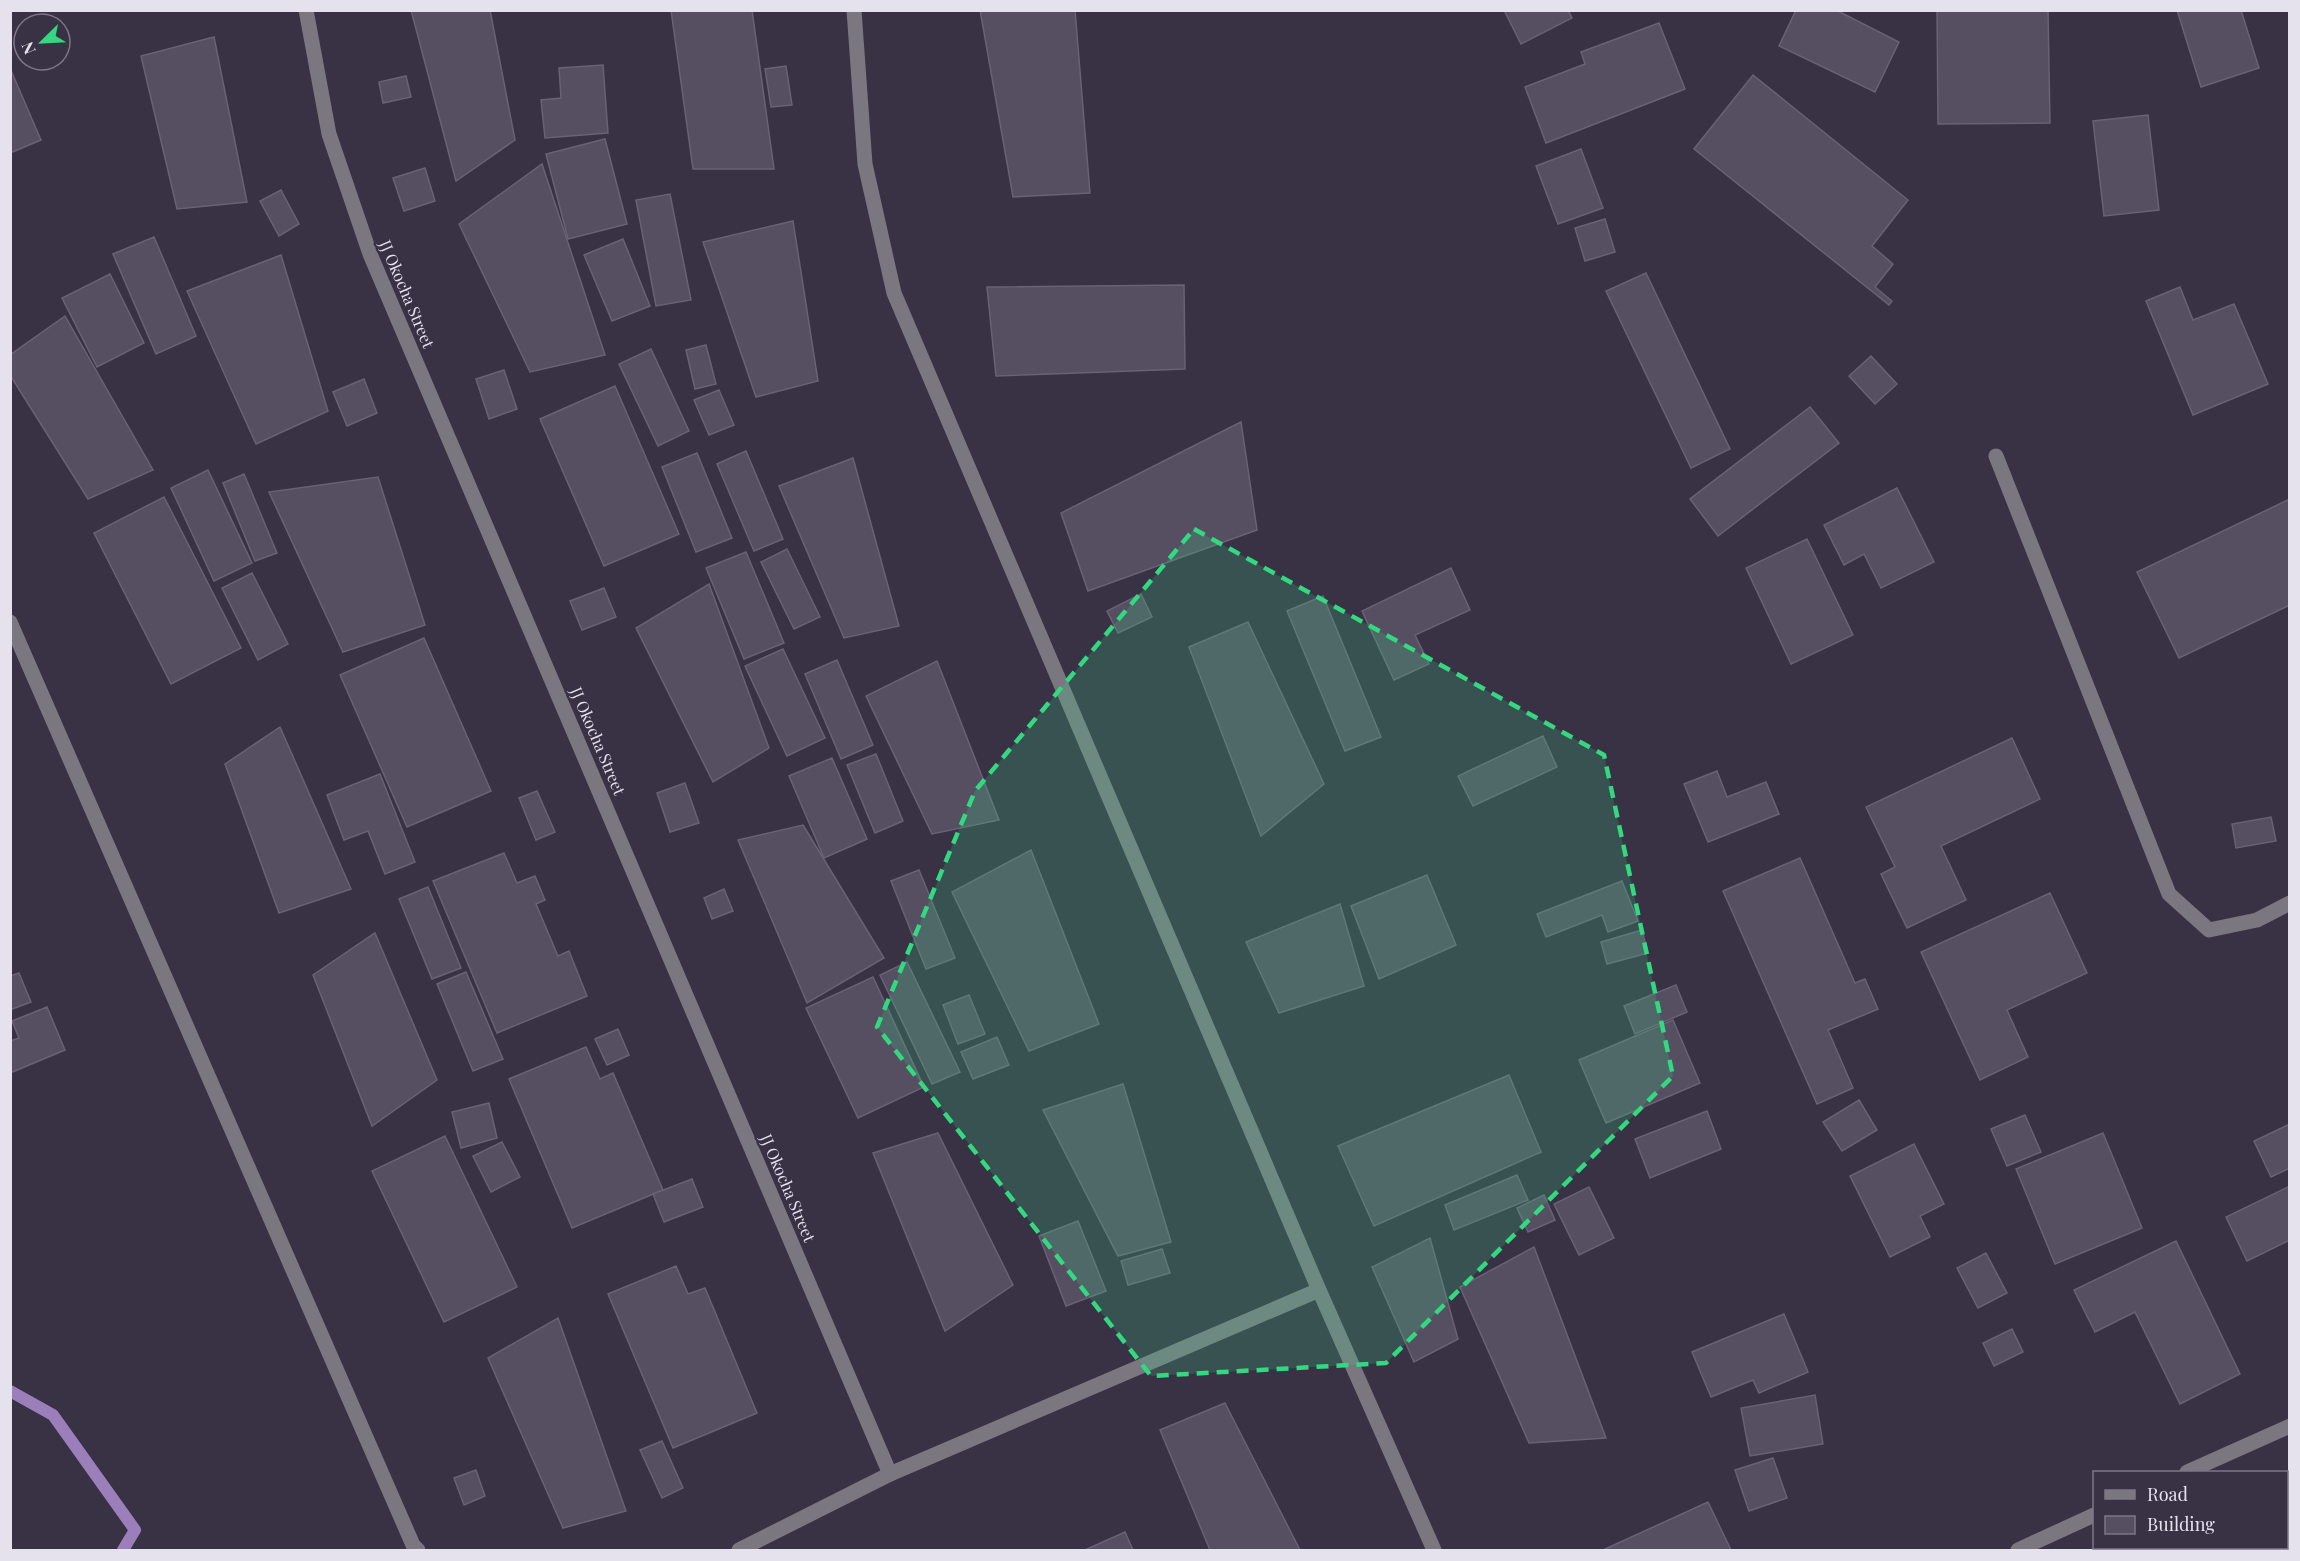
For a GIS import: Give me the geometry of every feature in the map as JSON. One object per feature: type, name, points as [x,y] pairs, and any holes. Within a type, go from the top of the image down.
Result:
[{"type":"street","name":"JJ Okocha Street","points":[[306,10],[329,134],[370,254],[890,1474]]},
{"type":"street","points":[[854,10],[865,164],[894,293],[1319,1290],[1434,1551]]},
{"type":"street","points":[[1996,456],[2169,894],[2209,930],[2257,920],[2289,903]]},
{"type":"street","points":[[10,622],[413,1545],[418,1551]]},
{"type":"street","points":[[739,1551],[890,1474],[1319,1290]]},
{"type":"street","points":[[2191,1471],[2289,1426]]},
{"type":"street","points":[[2019,1551],[2093,1515]]},
{"type":"highlighted area","points":[[1194,529],[1604,755],[1673,1076],[1386,1363],[1151,1376],[877,1027],[975,791]]},
{"type":"building","points":[[411,10],[490,10],[515,140],[456,181]]},
{"type":"building","points":[[671,10],[752,10],[774,169],[693,169]]},
{"type":"building","points":[[980,10],[1075,10],[1090,193],[1013,197]]},
{"type":"building","points":[[1504,10],[1568,10],[1572,18],[1521,44]]},
{"type":"building","points":[[1796,10],[1836,10],[1899,42],[1875,92],[1779,46]]},
{"type":"building","points":[[1937,10],[2048,10],[2050,123],[1938,124]]},
{"type":"building","points":[[2177,10],[2241,10],[2259,68],[2201,87]]},
{"type":"building","points":[[1659,23],[1685,89],[1546,143],[1525,87],[1585,64],[1581,52]]},
{"type":"building","points":[[214,37],[247,202],[177,209],[141,56]]},
{"type":"building","points":[[603,65],[608,133],[545,138],[541,100],[561,98],[559,68]]},
{"type":"building","points":[[786,66],[792,105],[771,107],[765,69]]},
{"type":"building","points":[[10,68],[41,140],[10,153]]},
{"type":"building","points":[[1753,75],[1908,200],[1872,246],[1893,264],[1875,287],[1892,301],[1889,305],[1694,149]]},
{"type":"building","points":[[406,76],[411,97],[383,103],[379,82]]},
{"type":"building","points":[[2148,115],[2159,210],[2104,216],[2093,121]]},
{"type":"building","points":[[605,139],[627,224],[568,239],[546,154]]},
{"type":"building","points":[[1581,149],[1603,208],[1558,224],[1536,166]]},
{"type":"building","points":[[542,164],[605,355],[530,372],[459,224]]},
{"type":"building","points":[[425,168],[435,201],[404,211],[393,178]]},
{"type":"building","points":[[281,190],[299,224],[279,236],[260,201]]},
{"type":"building","points":[[670,194],[691,300],[656,306],[636,200]]},
{"type":"building","points":[[1605,219],[1615,252],[1585,261],[1575,228]]},
{"type":"building","points":[[793,221],[818,381],[756,397],[703,242]]},
{"type":"building","points":[[154,237],[196,336],[156,354],[113,254]]},
{"type":"building","points":[[623,239],[650,306],[612,321],[584,255]]},
{"type":"building","points":[[281,255],[328,411],[256,444],[187,291]]},
{"type":"building","points":[[1646,273],[1730,449],[1691,468],[1606,291]]},
{"type":"building","points":[[110,274],[144,343],[97,367],[62,298]]},
{"type":"building","points":[[1184,285],[1185,369],[996,376],[987,287]]},
{"type":"building","points":[[2180,287],[2193,320],[2234,304],[2268,384],[2193,415],[2146,301]]},
{"type":"building","points":[[65,316],[153,470],[88,499],[10,375],[10,355]]},
{"type":"building","points":[[706,345],[716,384],[695,389],[686,350]]},
{"type":"building","points":[[651,349],[689,431],[658,446],[619,364]]},
{"type":"building","points":[[1871,356],[1897,384],[1875,404],[1849,376]]},
{"type":"building","points":[[504,370],[517,409],[489,419],[476,379]]},
{"type":"building","points":[[364,379],[377,413],[347,426],[333,392]]},
{"type":"building","points":[[615,386],[679,534],[604,566],[540,419]]},
{"type":"building","points":[[719,390],[734,425],[709,435],[694,400]]},
{"type":"building","points":[[1810,407],[1839,443],[1718,536],[1690,499]]},
{"type":"building","points":[[1241,422],[1257,530],[1088,591],[1061,513]]},
{"type":"building","points":[[746,451],[783,539],[754,551],[717,464]]},
{"type":"building","points":[[697,453],[732,538],[696,552],[662,467]]},
{"type":"building","points":[[853,458],[899,626],[844,638],[779,486]]},
{"type":"building","points":[[208,470],[252,563],[214,581],[171,488]]},
{"type":"building","points":[[244,474],[277,553],[255,561],[223,483]]},
{"type":"building","points":[[378,477],[425,625],[343,652],[269,492]]},
{"type":"building","points":[[1897,488],[1934,562],[1881,588],[1864,554],[1844,565],[1824,525]]},
{"type":"building","points":[[164,497],[241,648],[171,684],[94,533]]},
{"type":"building","points":[[2290,499],[2290,605],[2179,658],[2137,572]]},
{"type":"building","points":[[1807,539],[1853,635],[1791,664],[1746,568]]},
{"type":"building","points":[[787,549],[820,617],[794,629],[761,562]]},
{"type":"building","points":[[746,552],[784,643],[744,659],[706,568]]},
{"type":"building","points":[[1451,568],[1470,610],[1415,635],[1429,664],[1394,680],[1362,611]]},
{"type":"building","points":[[252,573],[288,644],[258,660],[222,588]]},
{"type":"building","points":[[709,584],[769,748],[713,782],[636,628]]},
{"type":"building","points":[[604,588],[616,617],[582,630],[570,601]]},
{"type":"building","points":[[1141,594],[1152,617],[1118,633],[1107,611]]},
{"type":"building","points":[[1323,596],[1381,737],[1345,751],[1287,611]]},
{"type":"building","points":[[1248,622],[1324,784],[1261,836],[1189,647]]},
{"type":"building","points":[[424,638],[491,791],[407,827],[340,675]]},
{"type":"building","points":[[783,649],[825,738],[787,756],[745,666]]},
{"type":"building","points":[[837,660],[873,745],[841,759],[805,674]]},
{"type":"building","points":[[937,661],[999,820],[932,834],[866,696]]},
{"type":"building","points":[[280,727],[351,889],[279,913],[225,764]]},
{"type":"building","points":[[1543,736],[1557,767],[1473,806],[1458,776]]},
{"type":"building","points":[[2012,738],[2040,799],[1941,846],[1966,900],[1907,928],[1881,874],[1895,867],[1866,807]]},
{"type":"building","points":[[876,754],[903,821],[875,833],[847,765]]},
{"type":"building","points":[[832,758],[867,839],[824,858],[789,776]]},
{"type":"building","points":[[1717,771],[1727,797],[1766,782],[1779,814],[1708,842],[1684,784]]},
{"type":"building","points":[[380,774],[415,862],[385,874],[368,831],[344,840],[327,795]]},
{"type":"building","points":[[685,783],[699,823],[670,832],[657,793]]},
{"type":"building","points":[[537,791],[555,832],[536,840],[519,798]]},
{"type":"building","points":[[2271,817],[2276,841],[2236,848],[2232,824]]},
{"type":"building","points":[[803,825],[884,958],[807,1003],[738,840]]},
{"type":"building","points":[[1031,850],[1099,1024],[1029,1051],[952,892]]},
{"type":"building","points":[[504,853],[517,883],[535,876],[545,900],[536,904],[558,956],[569,951],[587,996],[497,1033],[433,881]]},
{"type":"building","points":[[1800,858],[1855,983],[1865,979],[1878,1009],[1828,1030],[1853,1088],[1817,1104],[1723,891]]},
{"type":"building","points":[[919,870],[955,958],[926,969],[891,881]]},
{"type":"building","points":[[1427,875],[1456,945],[1379,979],[1351,906]]},
{"type":"building","points":[[1622,881],[1638,921],[1608,932],[1602,915],[1546,937],[1537,914]]},
{"type":"building","points":[[428,887],[461,968],[432,979],[399,899]]},
{"type":"building","points":[[724,889],[733,911],[712,919],[704,898]]},
{"type":"building","points":[[2050,893],[2087,973],[2007,1010],[2028,1057],[1980,1080],[1921,952]]},
{"type":"building","points":[[1340,904],[1364,986],[1279,1013],[1246,942]]},
{"type":"building","points":[[1642,930],[1648,953],[1607,964],[1601,942]]},
{"type":"building","points":[[375,933],[437,1080],[372,1126],[313,975]]},
{"type":"building","points":[[907,962],[960,1072],[932,1084],[880,975]]},
{"type":"building","points":[[466,972],[503,1059],[473,1071],[437,984]]},
{"type":"building","points":[[19,973],[31,1002],[10,1010],[10,976]]},
{"type":"building","points":[[873,977],[924,1087],[858,1118],[806,1008]]},
{"type":"building","points":[[1676,985],[1687,1012],[1635,1034],[1624,1006]]},
{"type":"building","points":[[969,995],[985,1034],[958,1044],[943,1005]]},
{"type":"building","points":[[47,1007],[65,1050],[10,1073],[10,1041],[19,1038],[12,1021]]},
{"type":"building","points":[[1673,1020],[1700,1083],[1606,1123],[1579,1060]]},
{"type":"building","points":[[618,1029],[629,1055],[607,1065],[595,1039]]},
{"type":"building","points":[[997,1037],[1009,1065],[973,1079],[961,1052]]},
{"type":"building","points":[[586,1047],[600,1079],[613,1073],[663,1190],[572,1228],[509,1079]]},
{"type":"building","points":[[1509,1075],[1541,1152],[1374,1226],[1338,1146]]},
{"type":"building","points":[[1123,1084],[1171,1242],[1118,1256],[1043,1110]]},
{"type":"building","points":[[1859,1100],[1877,1130],[1842,1151],[1823,1122]]},
{"type":"building","points":[[489,1103],[497,1138],[461,1148],[452,1112]]},
{"type":"building","points":[[1707,1111],[1721,1149],[1650,1178],[1635,1139]]},
{"type":"building","points":[[2025,1115],[2041,1152],[2007,1166],[1991,1129]]},
{"type":"building","points":[[2290,1124],[2290,1168],[2271,1177],[2254,1141]]},
{"type":"building","points":[[938,1133],[1013,1285],[945,1331],[873,1153]]},
{"type":"building","points":[[2103,1133],[2142,1228],[2055,1264],[2016,1169]]},
{"type":"building","points":[[445,1136],[517,1287],[444,1322],[372,1171]]},
{"type":"building","points":[[502,1142],[520,1177],[491,1192],[473,1156]]},
{"type":"building","points":[[1914,1144],[1944,1204],[1920,1216],[1930,1237],[1890,1257],[1850,1176]]},
{"type":"building","points":[[1517,1175],[1528,1200],[1454,1230],[1445,1205]]},
{"type":"building","points":[[692,1179],[703,1207],[664,1222],[653,1194]]},
{"type":"building","points":[[2290,1186],[2290,1240],[2247,1261],[2226,1217]]},
{"type":"building","points":[[1589,1187],[1614,1238],[1579,1255],[1554,1204]]},
{"type":"building","points":[[1544,1195],[1555,1220],[1528,1232],[1517,1208]]},
{"type":"building","points":[[1078,1221],[1106,1291],[1066,1306],[1039,1236]]},
{"type":"building","points":[[1430,1238],[1458,1339],[1414,1362],[1372,1267]]},
{"type":"building","points":[[2176,1241],[2240,1374],[2180,1404],[2135,1312],[2095,1332],[2074,1290]]},
{"type":"building","points":[[1534,1247],[1606,1438],[1529,1443],[1460,1287]]},
{"type":"building","points":[[1162,1249],[1170,1273],[1128,1285],[1121,1261]]},
{"type":"building","points":[[1986,1253],[2007,1293],[1978,1308],[1957,1268]]},
{"type":"building","points":[[676,1266],[688,1294],[705,1288],[757,1413],[673,1448],[608,1294]]},
{"type":"building","points":[[1784,1314],[1808,1372],[1759,1393],[1753,1380],[1711,1397],[1692,1352]]},
{"type":"building","points":[[558,1318],[626,1511],[563,1528],[488,1358]]},
{"type":"building","points":[[2012,1329],[2023,1352],[1994,1366],[1983,1343]]},
{"type":"building","points":[[1815,1395],[1823,1444],[1750,1456],[1741,1408]]},
{"type":"building","points":[[1225,1403],[1300,1550],[1210,1550],[1160,1430]]},
{"type":"building","points":[[662,1441],[683,1488],[662,1498],[640,1450]]},
{"type":"building","points":[[1773,1458],[1787,1498],[1749,1511],[1735,1470]]},
{"type":"building","points":[[476,1470],[485,1496],[464,1505],[454,1478]]},
{"type":"building","points":[[1708,1502],[1731,1550],[1603,1550]]},
{"type":"building","points":[[1125,1532],[1133,1550],[1085,1550]]},
{"type":"waterway","points":[[10,1391],[53,1415],[135,1530],[123,1550]]}]
